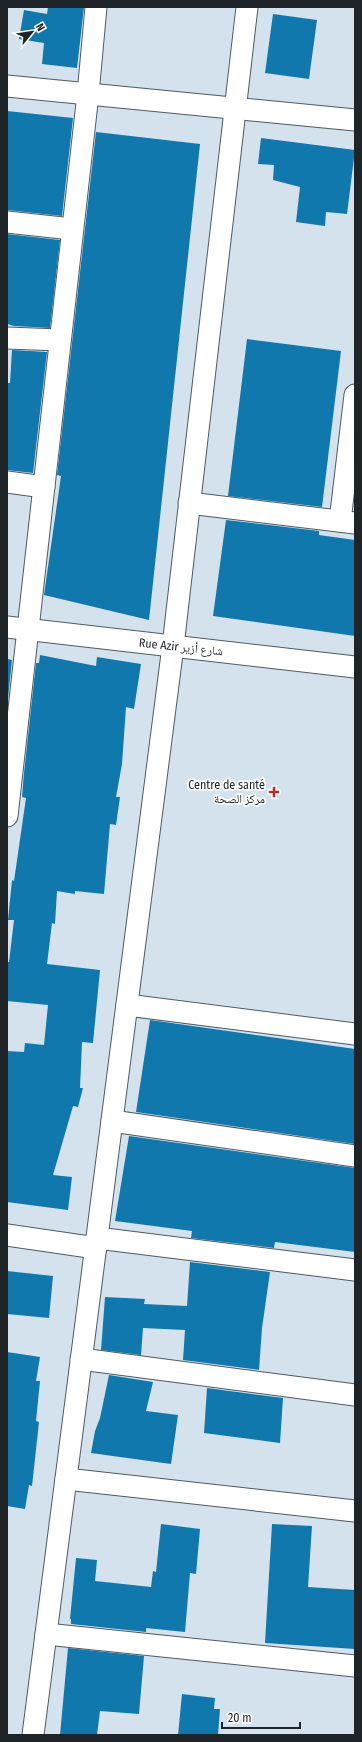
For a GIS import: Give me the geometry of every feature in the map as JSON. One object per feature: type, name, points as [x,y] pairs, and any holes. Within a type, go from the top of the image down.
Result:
[{"type":"street","points":[[7,816],[10,756],[28,629],[88,94],[96,7]]},
{"type":"street","points":[[34,1735],[173,646],[247,7]]},
{"type":"street","points":[[7,86],[355,120]]},
{"type":"street","points":[[7,222],[72,229]]},
{"type":"street","points":[[7,338],[60,340]]},
{"type":"street","points":[[189,503],[348,522],[355,395]]},
{"type":"street","points":[[7,482],[44,487]]},
{"type":"street","name":"Rue Azir شارع أزير","points":[[7,627],[355,666]]},
{"type":"street","points":[[127,1005],[355,1034]]},
{"type":"street","points":[[112,1121],[355,1156]]},
{"type":"street","points":[[7,1235],[355,1270]]},
{"type":"street","points":[[82,1359],[355,1395]]},
{"type":"street","points":[[66,1479],[355,1511]]},
{"type":"street","points":[[46,1634],[355,1666]]},
{"type":"building","points":[[48,7],[84,7],[77,68],[42,64],[44,43],[19,39],[24,10],[47,14]]},
{"type":"building","points":[[273,14],[317,20],[309,79],[265,73]]},
{"type":"building","points":[[7,111],[73,118],[62,216],[7,210]]},
{"type":"building","points":[[96,132],[200,144],[149,620],[44,595],[61,476],[57,475]]},
{"type":"building","points":[[261,138],[355,150],[347,214],[326,212],[325,226],[296,222],[300,187],[273,180],[274,165],[258,164]]},
{"type":"building","points":[[7,234],[60,240],[50,328],[14,326],[7,324]]},
{"type":"building","points":[[247,339],[341,351],[322,507],[228,496]]},
{"type":"building","points":[[12,350],[47,352],[33,473],[7,470],[7,383],[10,383]]},
{"type":"building","points":[[226,520],[319,531],[319,535],[355,540],[355,636],[213,616]]},
{"type":"building","points":[[40,655],[96,666],[97,657],[141,664],[134,709],[126,707],[122,764],[116,797],[120,797],[116,825],[110,824],[104,894],[75,891],[75,894],[57,891],[55,924],[52,923],[47,964],[100,970],[93,1043],[82,1042],[80,1088],[83,1088],[78,1107],[73,1106],[53,1175],[72,1177],[68,1210],[7,1202],[7,1051],[24,1052],[25,1043],[44,1045],[48,1005],[7,1001],[7,962],[9,962],[14,920],[8,920],[12,880],[14,881],[26,798],[22,797],[24,773],[36,663],[39,663]]},
{"type":"building","points":[[7,659],[12,660],[7,708]]},
{"type":"building","points":[[150,1020],[355,1049],[355,1144],[136,1112]]},
{"type":"building","points":[[129,1136],[355,1168],[355,1252],[275,1242],[274,1248],[191,1238],[192,1231],[115,1221]]},
{"type":"building","points":[[190,1262],[270,1272],[262,1328],[259,1370],[183,1360],[185,1330],[143,1328],[141,1355],[101,1350],[105,1297],[145,1299],[144,1304],[187,1306]]},
{"type":"building","points":[[7,1271],[53,1276],[49,1318],[7,1314]]},
{"type":"building","points":[[7,1352],[40,1357],[36,1381],[40,1381],[36,1421],[39,1422],[32,1486],[29,1485],[25,1509],[7,1506]]},
{"type":"building","points":[[109,1375],[153,1382],[146,1411],[178,1415],[171,1464],[91,1453]]},
{"type":"building","points":[[207,1388],[283,1398],[280,1443],[204,1433]]},
{"type":"building","points":[[161,1524],[200,1529],[196,1574],[190,1573],[185,1632],[146,1628],[146,1632],[71,1624],[70,1619],[76,1558],[97,1560],[95,1581],[151,1587],[153,1571],[156,1572]]},
{"type":"building","points":[[272,1524],[312,1526],[308,1587],[355,1590],[355,1649],[265,1643]]},
{"type":"building","points":[[68,1648],[144,1656],[139,1714],[100,1711],[97,1735],[60,1735]]},
{"type":"building","points":[[182,1694],[215,1698],[214,1709],[220,1709],[218,1735],[178,1735]]},
{"type":"place","name":"Centre de santé مركز الصحة","points":[[274,792]]}]
